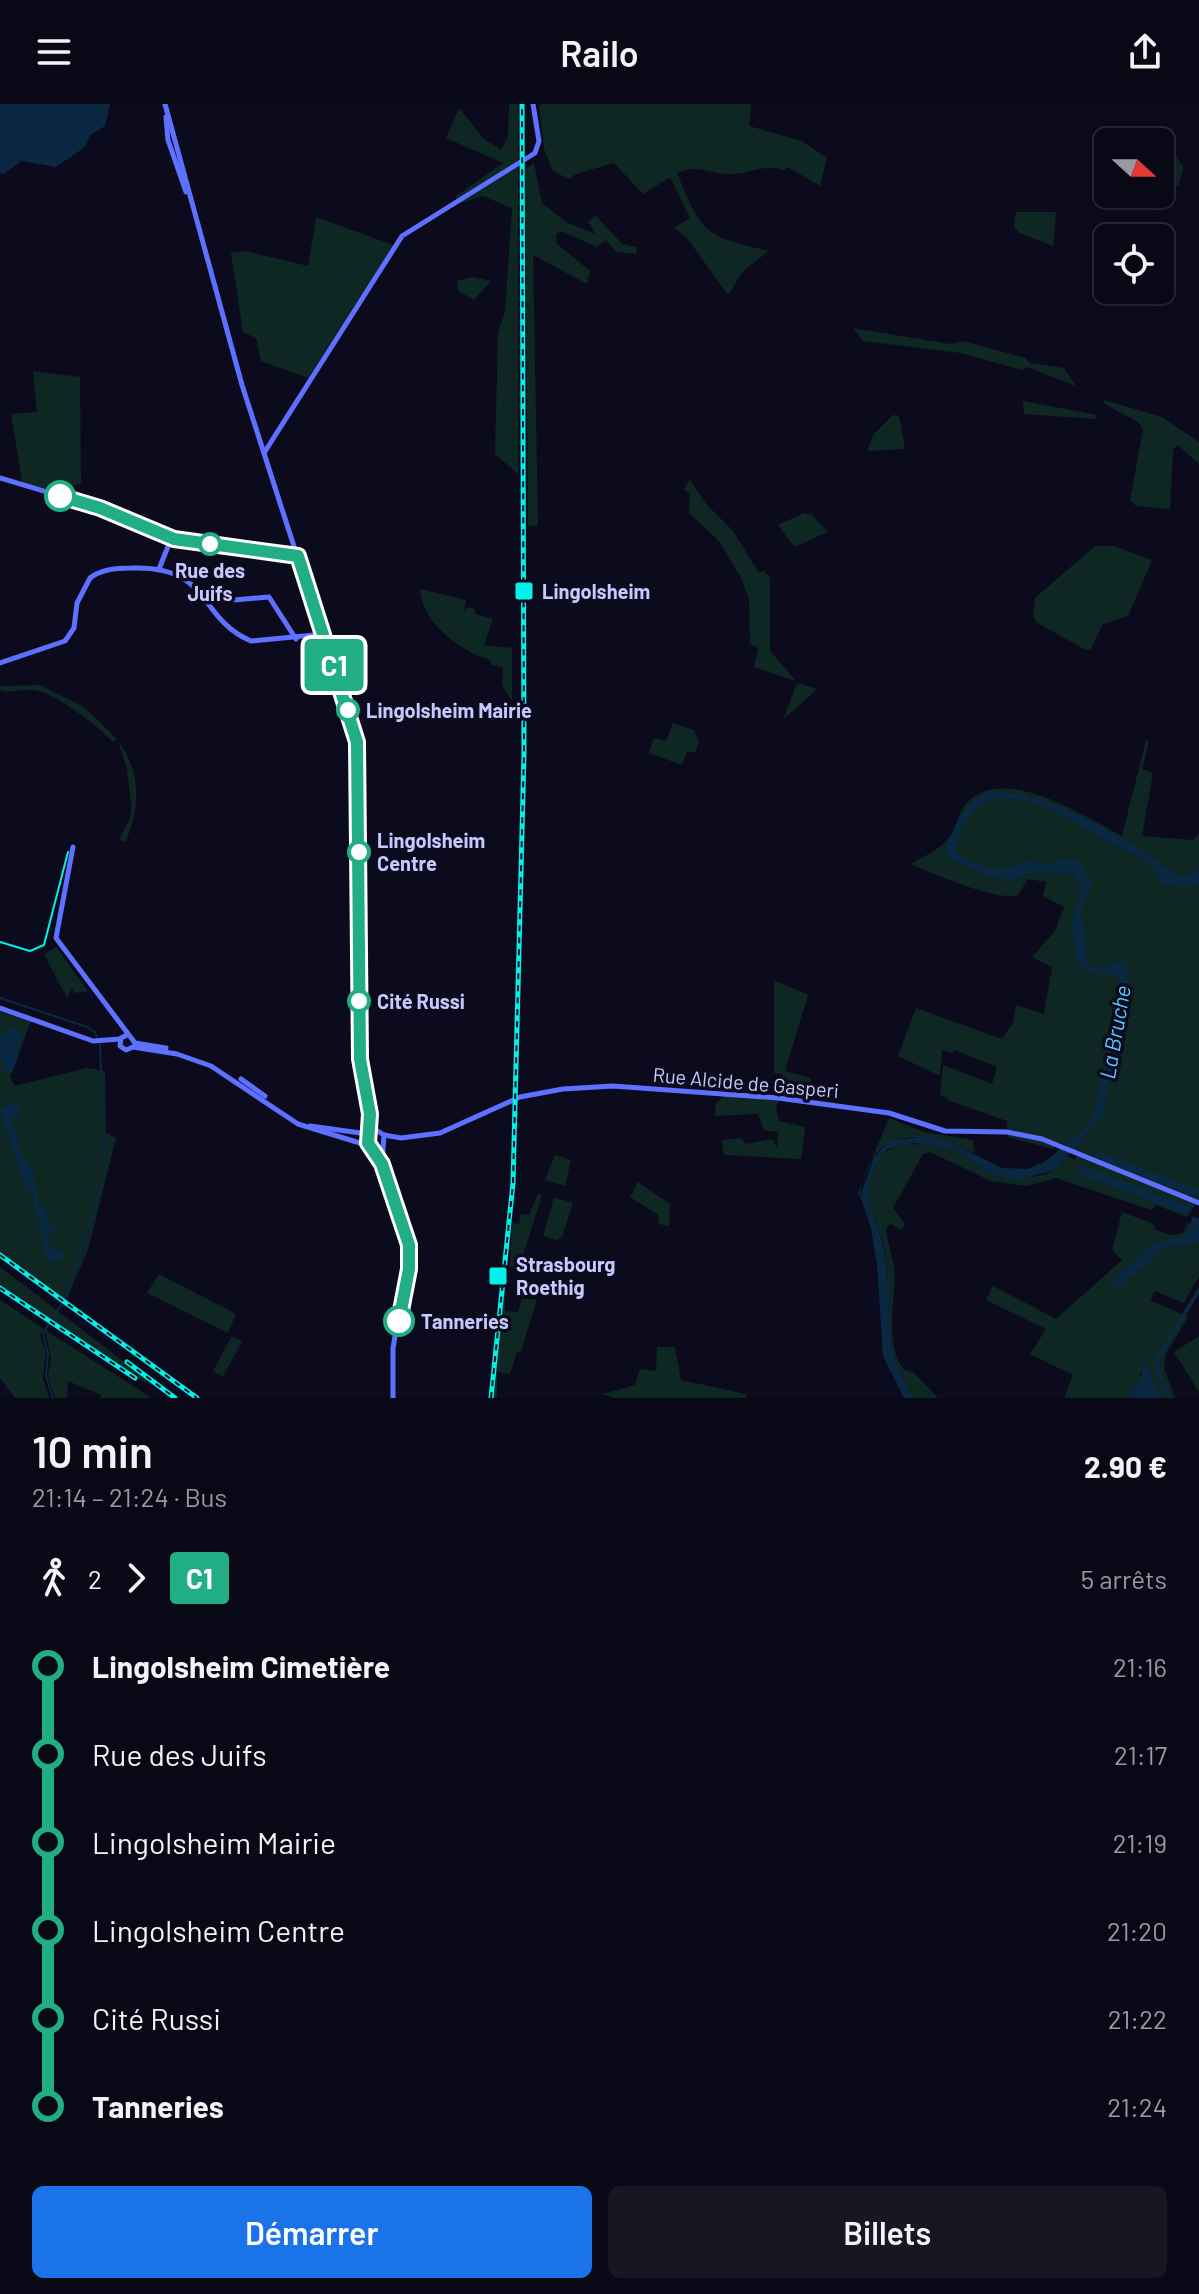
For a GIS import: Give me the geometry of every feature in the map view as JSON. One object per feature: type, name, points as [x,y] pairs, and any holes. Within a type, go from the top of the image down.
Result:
[{"type":"main road","points":[[165,104],[174,150],[193,206],[264,456],[325,634],[358,747],[360,1059],[371,1132],[378,1142],[409,1255],[393,1348],[393,1398]]},
{"type":"main road","points":[[264,456],[405,232],[535,153],[539,141],[533,104]]},
{"type":"main road","points":[[0,478],[100,508],[172,539],[298,556]]},
{"type":"main road","points":[[160,569],[172,539]]},
{"type":"main road","points":[[0,663],[65,641],[74,628],[77,603],[93,575],[115,569],[160,569],[187,579],[240,637],[268,642],[325,634]]},
{"type":"main road","points":[[202,592],[234,600],[269,597],[296,639]]},
{"type":"main road","points":[[73,847],[56,938],[122,1028],[126,1050],[134,1045]]},
{"type":"main road","points":[[0,1008],[100,1042],[122,1039],[134,1045],[213,1063],[308,1125],[371,1132],[378,1142]]},
{"type":"main road","points":[[178,1053],[229,1075],[307,1129],[378,1142]]},
{"type":"main road","name":"Rue Alcide de Gasperi","points":[[378,1142],[443,1132],[520,1097],[563,1089],[603,1086],[799,1100],[885,1113],[940,1130],[1007,1132],[1054,1143],[1199,1203]]},
{"type":"green space","points":[[509,104],[518,104],[518,474],[495,454],[498,332],[505,312],[512,208],[483,196],[460,203],[455,197],[503,163],[446,138],[459,108],[484,139],[501,150],[508,137]]},
{"type":"green space","points":[[539,104],[751,104],[749,126],[802,141],[827,158],[820,186],[788,167],[784,170],[769,168],[735,174],[698,169],[677,173],[693,210],[708,230],[731,241],[769,251],[743,271],[728,295],[687,238],[674,228],[690,218],[670,177],[643,194],[614,163],[569,179],[553,171],[544,149]]},
{"type":"green space","points":[[1174,152],[1183,167],[1179,186],[1174,185]]},
{"type":"green space","points":[[534,163],[542,203],[566,222],[595,234],[588,221],[596,216],[622,244],[636,247],[637,254],[616,252],[606,240],[596,247],[562,231],[556,234],[557,244],[590,271],[587,284],[533,255],[538,525],[528,526],[525,169]]},
{"type":"green space","points":[[1016,212],[1056,212],[1053,246],[1019,233],[1014,227]]},
{"type":"green space","points":[[316,217],[393,245],[308,378],[261,361],[256,338],[243,332],[231,253],[246,251],[308,266]]},
{"type":"green space","points":[[473,277],[491,281],[474,300],[458,291],[457,281]]},
{"type":"green space","points":[[853,328],[950,344],[963,341],[1025,358],[1030,363],[1064,368],[1076,386],[1027,367],[1022,370],[961,353],[863,341]]},
{"type":"green space","points":[[33,371],[80,377],[81,484],[44,488],[22,482],[11,414],[37,412]]},
{"type":"green space","points":[[1104,400],[1162,417],[1199,442],[1199,464],[1178,445],[1173,449],[1170,509],[1136,506],[1130,500],[1143,429],[1138,422],[1103,403]]},
{"type":"green space","points":[[1023,401],[1097,415],[1096,419],[1024,414]]},
{"type":"green space","points":[[893,415],[899,416],[905,449],[867,451],[873,435]]},
{"type":"green space","points":[[690,480],[706,504],[733,531],[759,573],[764,571],[770,578],[770,651],[796,681],[754,667],[758,648],[750,644],[749,599],[740,576],[719,541],[689,513],[690,494],[684,489]]},
{"type":"green space","points":[[804,513],[812,515],[828,532],[794,547],[778,525]]},
{"type":"green space","points":[[1095,546],[1114,546],[1152,560],[1128,616],[1103,624],[1091,649],[1086,650],[1037,623],[1033,616],[1035,598]]},
{"type":"green space","points":[[420,589],[466,600],[464,611],[468,607],[475,609],[475,614],[493,619],[484,645],[512,648],[512,701],[502,685],[503,667],[491,665],[491,660],[468,650],[445,634],[428,613]]},
{"type":"green space","points":[[797,683],[817,689],[783,720]]},
{"type":"green space","points":[[40,685],[84,707],[117,739],[113,742],[87,719],[52,696],[32,690],[0,690],[0,686]]},
{"type":"green space","points":[[673,723],[694,730],[699,741],[695,753],[687,751],[682,765],[649,753],[654,738],[666,741]]},
{"type":"green space","points":[[1146,740],[1149,741],[1142,769],[1153,773],[1142,836],[1193,840],[1199,834],[1199,1199],[1187,1217],[1156,1205],[1151,1210],[1056,1178],[1027,1186],[991,1181],[930,1152],[923,1154],[893,1208],[905,1224],[902,1230],[890,1224],[886,1229],[894,1266],[894,1347],[904,1370],[913,1372],[938,1398],[913,1398],[896,1361],[889,1329],[886,1257],[868,1192],[870,1174],[876,1161],[896,1147],[939,1146],[958,1150],[995,1175],[1022,1177],[1049,1173],[1067,1156],[1075,1160],[1078,1152],[1060,1143],[1053,1149],[1008,1137],[1007,1121],[950,1101],[940,1094],[943,1065],[992,1084],[997,1067],[954,1050],[952,1053],[942,1050],[940,1076],[898,1056],[916,1008],[1002,1039],[1013,1023],[1016,1005],[1044,1014],[1052,967],[1032,957],[1055,931],[1064,907],[1043,896],[1046,882],[1028,879],[1017,896],[1006,896],[964,885],[911,864],[944,844],[967,802],[988,790],[1027,792],[1048,799],[1122,836]]},
{"type":"green space","points":[[118,741],[131,765],[136,790],[134,817],[125,842],[119,840],[131,816],[131,803],[127,769]]},
{"type":"green space","points":[[56,947],[88,991],[75,993],[72,988],[67,998],[44,954]]},
{"type":"green space","points":[[774,980],[808,995],[785,1071],[811,1078],[809,1099],[782,1096],[782,1074],[774,1073]]},
{"type":"green space","points":[[0,1012],[31,1021],[10,1076],[15,1086],[87,1068],[105,1071],[106,1133],[116,1138],[88,1249],[66,1301],[0,1252]]},
{"type":"green space","points":[[730,1092],[782,1096],[776,1106],[779,1121],[805,1127],[801,1159],[724,1155],[722,1140],[742,1138],[745,1144],[773,1139],[777,1148],[778,1132],[764,1130],[758,1114],[715,1116],[716,1103]]},
{"type":"green space","points":[[889,1118],[924,1132],[973,1140],[974,1153],[936,1140],[901,1139],[886,1145],[870,1164]]},
{"type":"green space","points":[[555,1155],[571,1160],[565,1186],[545,1180]]},
{"type":"green space","points":[[638,1182],[670,1204],[669,1226],[659,1224],[658,1215],[630,1197]]},
{"type":"green space","points":[[538,1194],[542,1195],[519,1268],[510,1267],[512,1223],[519,1224],[520,1214],[529,1215]]},
{"type":"green space","points":[[554,1197],[573,1203],[562,1237],[557,1240],[543,1236]]},
{"type":"green space","points":[[1122,1212],[1154,1224],[1155,1230],[1171,1235],[1183,1233],[1188,1223],[1199,1228],[1199,1276],[1184,1303],[1155,1291],[1150,1300],[1188,1317],[1166,1353],[1164,1368],[1175,1398],[1160,1398],[1150,1374],[1140,1372],[1141,1377],[1129,1393],[1136,1398],[1064,1398],[1073,1375],[1030,1354],[1046,1329],[986,1300],[993,1286],[1056,1319],[1122,1260],[1112,1250]]},
{"type":"green space","points":[[0,1267],[148,1380],[146,1383],[13,1296],[0,1285]]},
{"type":"green space","points":[[159,1274],[236,1314],[228,1333],[147,1293]]},
{"type":"green space","points":[[505,1282],[505,1311],[518,1312],[522,1299],[537,1299],[521,1352],[517,1352],[510,1374],[497,1372],[497,1398],[492,1398]]},
{"type":"green space","points":[[0,1300],[44,1329],[40,1335],[46,1352],[43,1378],[49,1398],[15,1398],[0,1378]]},
{"type":"green space","points":[[45,1330],[152,1398],[101,1398],[101,1395],[68,1381],[67,1398],[55,1398],[48,1376],[51,1358]]},
{"type":"green space","points":[[232,1336],[242,1341],[223,1377],[213,1371]]},
{"type":"green space","points":[[1199,1336],[1199,1392],[1174,1352]]},
{"type":"green space","points":[[657,1347],[675,1347],[681,1380],[746,1394],[746,1398],[614,1398],[603,1394],[635,1385],[640,1369],[656,1371]]},
{"type":"water","points":[[0,104],[110,104],[105,126],[90,135],[85,147],[56,167],[21,161],[4,174],[0,173]]},
{"type":"water","name":"La Bruche","points":[[989,791],[1016,794],[1066,809],[1113,833],[1180,877],[1199,870],[1199,886],[1176,887],[1161,882],[1151,865],[1139,857],[1032,802],[1010,798],[989,801],[965,822],[956,852],[969,861],[998,870],[1030,861],[1051,864],[1067,859],[1079,861],[1092,882],[1081,912],[1087,962],[1095,969],[1126,962],[1128,982],[1103,1116],[1055,1170],[1017,1180],[993,1175],[956,1149],[914,1143],[887,1149],[876,1165],[869,1195],[885,1255],[892,1343],[902,1378],[913,1398],[904,1398],[883,1356],[877,1265],[871,1227],[860,1196],[874,1157],[890,1141],[926,1136],[947,1141],[1002,1168],[1028,1169],[1046,1161],[1084,1129],[1094,1114],[1120,979],[1115,975],[1090,974],[1078,966],[1072,926],[1082,885],[1073,874],[1028,872],[1012,880],[995,878],[949,858],[945,850],[961,816],[973,802]]},
{"type":"water","points":[[13,1028],[23,1032],[17,1049],[19,1054],[12,1072],[2,1073],[2,1068],[8,1067],[0,1059],[0,1036]]},
{"type":"water","points":[[14,1101],[22,1112],[12,1119],[23,1158],[32,1168],[39,1205],[44,1205],[49,1225],[57,1225],[57,1231],[47,1236],[51,1249],[63,1251],[63,1259],[52,1262],[46,1255],[32,1192],[27,1193],[0,1110]]},
{"type":"water","points":[[1094,1150],[1199,1190],[1199,1198],[1096,1158]]},
{"type":"water","points":[[1080,1166],[1191,1207],[1186,1215],[1077,1173]]},
{"type":"water","points":[[1193,1216],[1199,1219],[1199,1242],[1165,1247],[1118,1288],[1108,1287],[1152,1244],[1187,1235]]},
{"type":"water","points":[[1144,1366],[1148,1366],[1160,1398],[1136,1398],[1129,1393],[1141,1377]]},
{"type":"waterway","points":[[0,998],[87,1027],[95,1032],[100,1045],[105,1176],[66,1297],[43,1333],[48,1354],[46,1376],[53,1398]]},
{"type":"waterway","points":[[1169,1398],[1157,1367],[1158,1358],[1199,1290]]},
{"type":"tram line","points":[[0,942],[30,951],[44,945],[68,852]]},
{"type":"railway","points":[[491,1398],[513,1183],[524,754],[522,104]]},
{"type":"railway","points":[[0,1255],[197,1398]]},
{"type":"railway","points":[[0,1288],[135,1378]]},
{"type":"railway","points":[[127,1362],[175,1398]]},
{"type":"bus line","name":"C1","points":[[60,496],[100,508],[174,539],[298,556],[357,742],[360,1059],[370,1114],[368,1143],[382,1164],[409,1245],[409,1269],[399,1321]]},
{"type":"place","name":"Rue des Juifs","points":[[210,544]]},
{"type":"place","name":"Lingolsheim","points":[[524,591]]},
{"type":"place","name":"Lingolsheim Mairie","points":[[348,710]]},
{"type":"place","name":"Lingolsheim Centre","points":[[359,852]]},
{"type":"place","name":"Cité Russi","points":[[359,1001]]},
{"type":"place","name":"Strasbourg Roethig","points":[[498,1276]]},
{"type":"place","name":"Tanneries","points":[[399,1321]]}]
